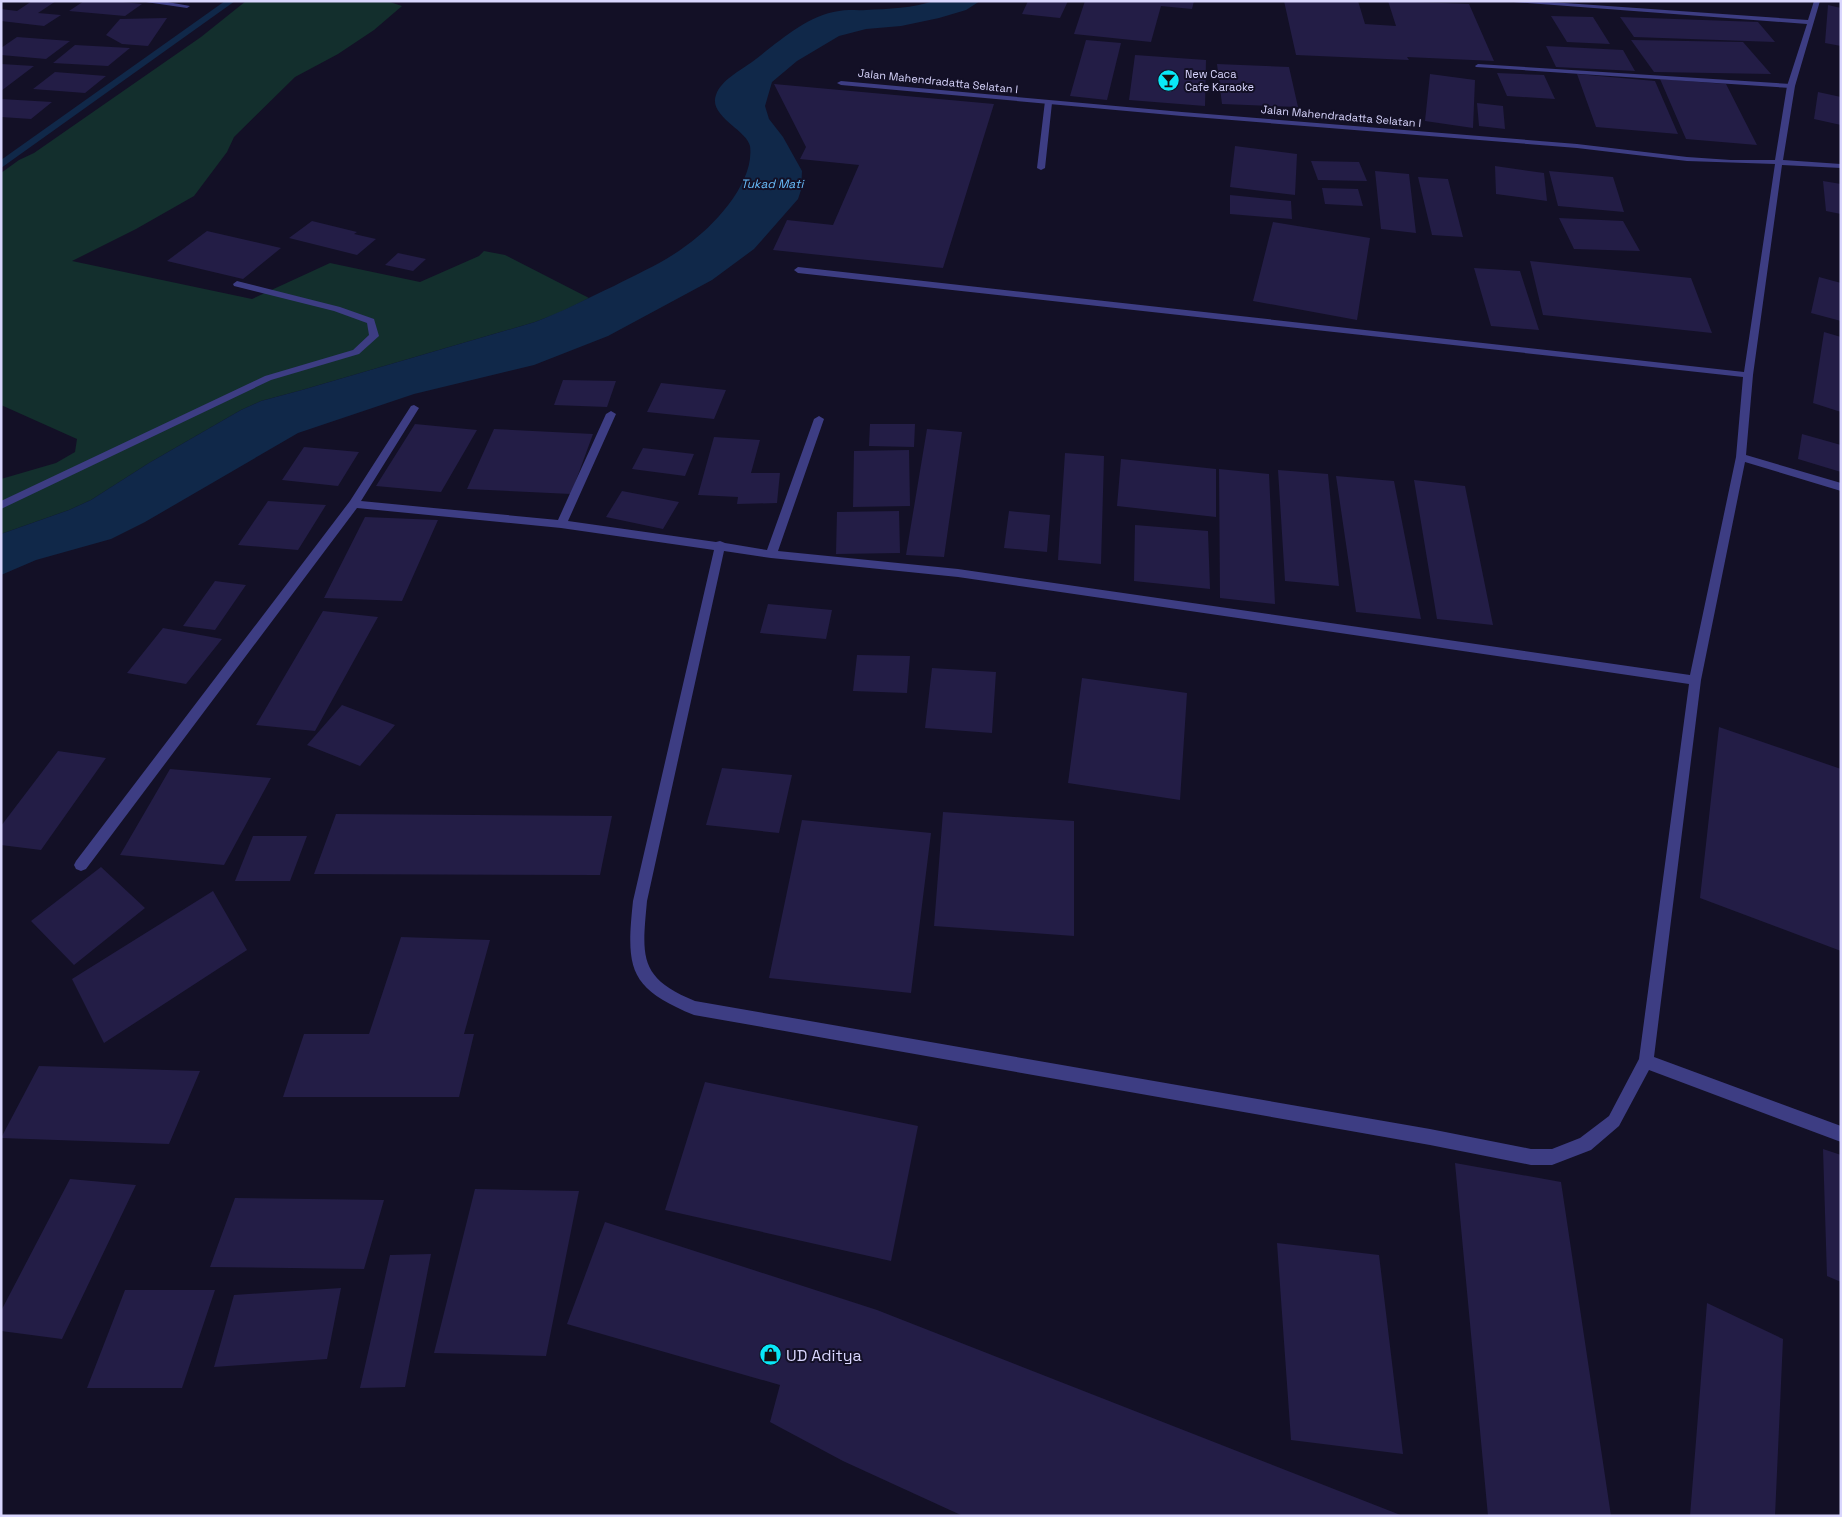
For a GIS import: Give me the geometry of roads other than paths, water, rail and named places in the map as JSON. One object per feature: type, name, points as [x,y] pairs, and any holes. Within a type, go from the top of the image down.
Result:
[{"type":"street","points":[[142,1],[186,6]]},
{"type":"street","points":[[1504,1],[1810,22]]},
{"type":"street","points":[[720,546],[640,901],[636,953],[643,975],[662,994],[694,1008],[1430,1137],[1531,1157],[1552,1157],[1585,1144],[1614,1120],[1646,1061],[1695,680],[1741,457],[1748,375],[1791,86],[1817,1]]},
{"type":"street","points":[[1478,66],[1791,86]]},
{"type":"street","name":"Jalan Mahendradatta Selatan I","points":[[840,83],[1048,103],[1567,146],[1686,159],[1841,166]]},
{"type":"street","points":[[1041,168],[1048,103]]},
{"type":"street","points":[[798,270],[1748,375]]},
{"type":"street","points":[[1,505],[268,378],[356,352],[374,336],[371,321],[337,309],[237,284]]},
{"type":"street","points":[[81,865],[354,504],[414,408]]},
{"type":"street","points":[[561,524],[611,414]]},
{"type":"street","points":[[771,554],[819,420]]},
{"type":"street","points":[[1741,457],[1841,487]]},
{"type":"street","points":[[354,504],[561,524],[771,554],[958,573],[1695,680]]},
{"type":"street","points":[[1646,1061],[1841,1134]]},
{"type":"water","name":"Tukad Mati","points":[[934,1],[980,1],[966,10],[939,18],[901,26],[866,29],[839,36],[797,61],[772,82],[765,106],[769,119],[783,137],[802,171],[801,190],[798,199],[754,249],[712,280],[608,336],[534,365],[414,394],[298,433],[145,522],[111,539],[36,560],[1,575],[1,534],[69,510],[91,500],[149,463],[241,410],[261,401],[535,322],[614,286],[670,257],[698,237],[720,215],[731,202],[746,174],[750,160],[750,146],[742,134],[722,116],[715,103],[716,95],[727,80],[793,31],[815,18],[842,10],[900,8]]},
{"type":"waterway","points":[[1,165],[231,1]]},
{"type":"place","name":"New Caca Cafe Karaoke","points":[[1169,80]]},
{"type":"place","name":"UD Aditya","points":[[770,1355]]}]
